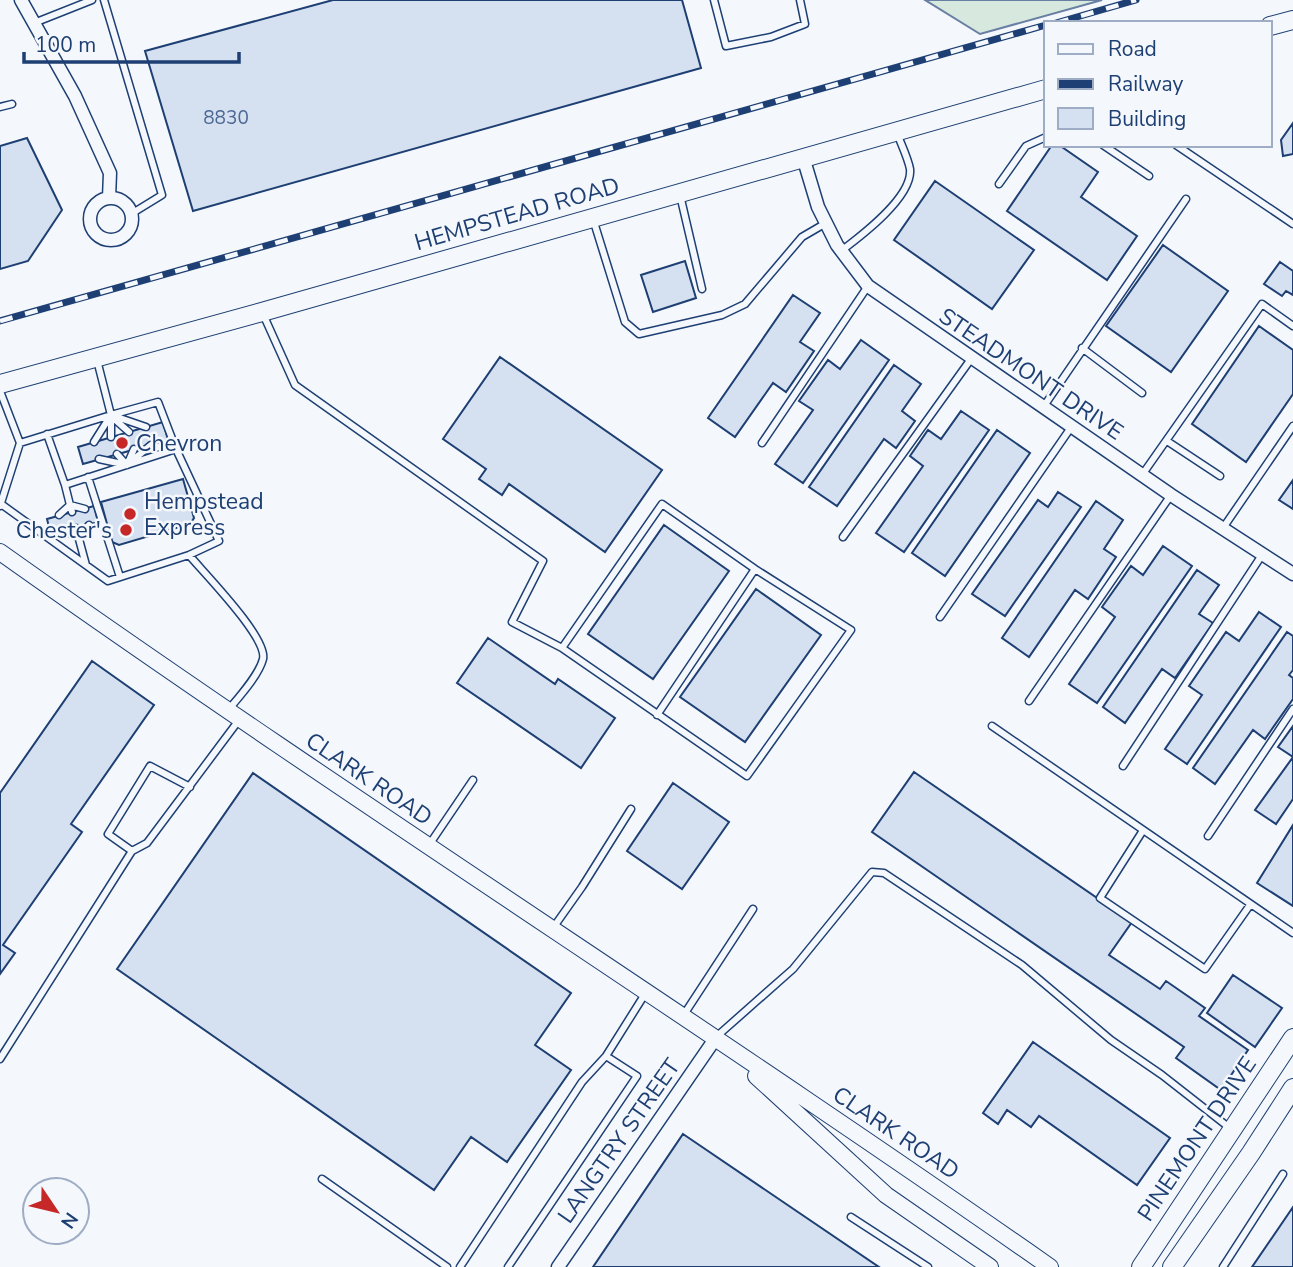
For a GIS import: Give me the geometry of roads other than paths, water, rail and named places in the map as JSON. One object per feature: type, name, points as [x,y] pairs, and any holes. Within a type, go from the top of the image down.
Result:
[{"type":"main road","points":[[1272,25],[1293,20]]},
{"type":"main road","name":"HEMPSTEAD ROAD","points":[[0,384],[1044,90]]},
{"type":"main road","name":"PINEMONT DRIVE","points":[[1141,1267],[1293,1038]]},
{"type":"main road","points":[[1172,1267],[1293,1088]]},
{"type":"street","points":[[21,0],[75,96],[110,173],[109,198]]},
{"type":"street","name":"STEADMONT DRIVE","points":[[803,157],[826,223],[841,251],[868,286],[1171,495],[1293,574]]},
{"type":"street","points":[[109,198],[123,202],[131,214],[132,221],[126,234],[114,240],[101,238],[92,228],[90,215],[97,204],[109,198]]},
{"type":"street","name":"CLARK ROAD","points":[[0,552],[428,847],[906,1166],[1050,1267]]},
{"type":"street","name":"CLARK ROAD","points":[[715,1039],[886,1195],[988,1266]]},
{"type":"street","name":"LANGTRY STREET","points":[[558,1267],[715,1039]]},
{"type":"lane","points":[[34,23],[92,0]]},
{"type":"lane","points":[[104,0],[162,195],[131,214]]},
{"type":"lane","points":[[714,0],[726,46],[771,37],[805,24],[800,0]]},
{"type":"lane","points":[[0,107],[12,104]]},
{"type":"lane","points":[[841,251],[873,227],[904,190],[910,168],[896,131]]},
{"type":"lane","points":[[999,184],[1026,146],[1044,138]]},
{"type":"lane","points":[[1106,147],[1149,176]]},
{"type":"lane","points":[[1179,147],[1293,224]]},
{"type":"lane","points":[[679,193],[702,289]]},
{"type":"lane","points":[[1044,406],[1186,199]]},
{"type":"lane","points":[[593,218],[625,322],[639,334],[722,315],[745,304],[802,237],[826,223]]},
{"type":"lane","points":[[762,443],[868,286]]},
{"type":"lane","points":[[1142,475],[1262,304],[1293,326]]},
{"type":"lane","points":[[262,312],[295,386],[543,561],[512,622],[562,649],[747,776],[851,630],[755,569],[662,504],[562,649]]},
{"type":"lane","points":[[1082,348],[1142,393]]},
{"type":"lane","points":[[97,358],[111,415],[111,437]]},
{"type":"lane","points":[[843,537],[971,359]]},
{"type":"lane","points":[[0,391],[20,443],[0,505],[108,581],[188,555],[219,541],[176,449],[158,402],[20,443]]},
{"type":"lane","points":[[111,415],[146,427]]},
{"type":"lane","points":[[111,415],[129,432]]},
{"type":"lane","points":[[94,442],[111,415]]},
{"type":"lane","points":[[940,617],[1072,426]]},
{"type":"lane","points":[[1223,528],[1293,426]]},
{"type":"lane","points":[[47,434],[71,509]]},
{"type":"lane","points":[[1167,441],[1220,476]]},
{"type":"lane","points":[[127,465],[150,444]]},
{"type":"lane","points":[[65,485],[176,449]]},
{"type":"lane","points":[[127,465],[134,450]]},
{"type":"lane","points":[[117,454],[127,465]]},
{"type":"lane","points":[[99,459],[127,465]]},
{"type":"lane","points":[[88,477],[120,577]]},
{"type":"lane","points":[[1029,701],[1171,495]]},
{"type":"lane","points":[[59,515],[71,509],[85,509]]},
{"type":"lane","points":[[78,537],[89,525]]},
{"type":"lane","points":[[76,528],[86,565]]},
{"type":"lane","points":[[64,531],[78,537]]},
{"type":"lane","points":[[1123,766],[1264,554]]},
{"type":"lane","points":[[0,1059],[132,851],[147,843],[190,787],[263,659],[261,644],[249,625],[188,555]]},
{"type":"lane","points":[[657,715],[755,569]]},
{"type":"lane","points":[[1208,836],[1293,709]]},
{"type":"lane","points":[[992,726],[1142,832],[1293,933]]},
{"type":"lane","points":[[132,851],[107,834],[150,766],[190,787]]},
{"type":"lane","points":[[428,847],[473,780]]},
{"type":"lane","points":[[552,929],[631,809]]},
{"type":"lane","points":[[1142,832],[1100,898],[1205,969],[1250,905]]},
{"type":"lane","points":[[715,1039],[793,969],[872,872],[884,873],[1022,965],[1111,1040],[1162,1075],[1233,1130]]},
{"type":"lane","points":[[683,1017],[752,909]]},
{"type":"lane","points":[[460,1267],[582,1082],[606,1056],[646,992]]},
{"type":"lane","points":[[508,1267],[637,1076],[606,1056]]},
{"type":"lane","points":[[1223,1267],[1283,1174]]},
{"type":"lane","points":[[322,1179],[447,1267]]},
{"type":"lane","points":[[851,1217],[928,1267]]},
{"type":"railway","points":[[1063,21],[1136,0]]},
{"type":"railway","points":[[0,321],[1044,26]]},
{"type":"place","name":"Chevron","points":[[122,443]]},
{"type":"place","name":"Hempstead Express","points":[[130,514]]},
{"type":"place","name":"Chester's","points":[[126,530]]}]
